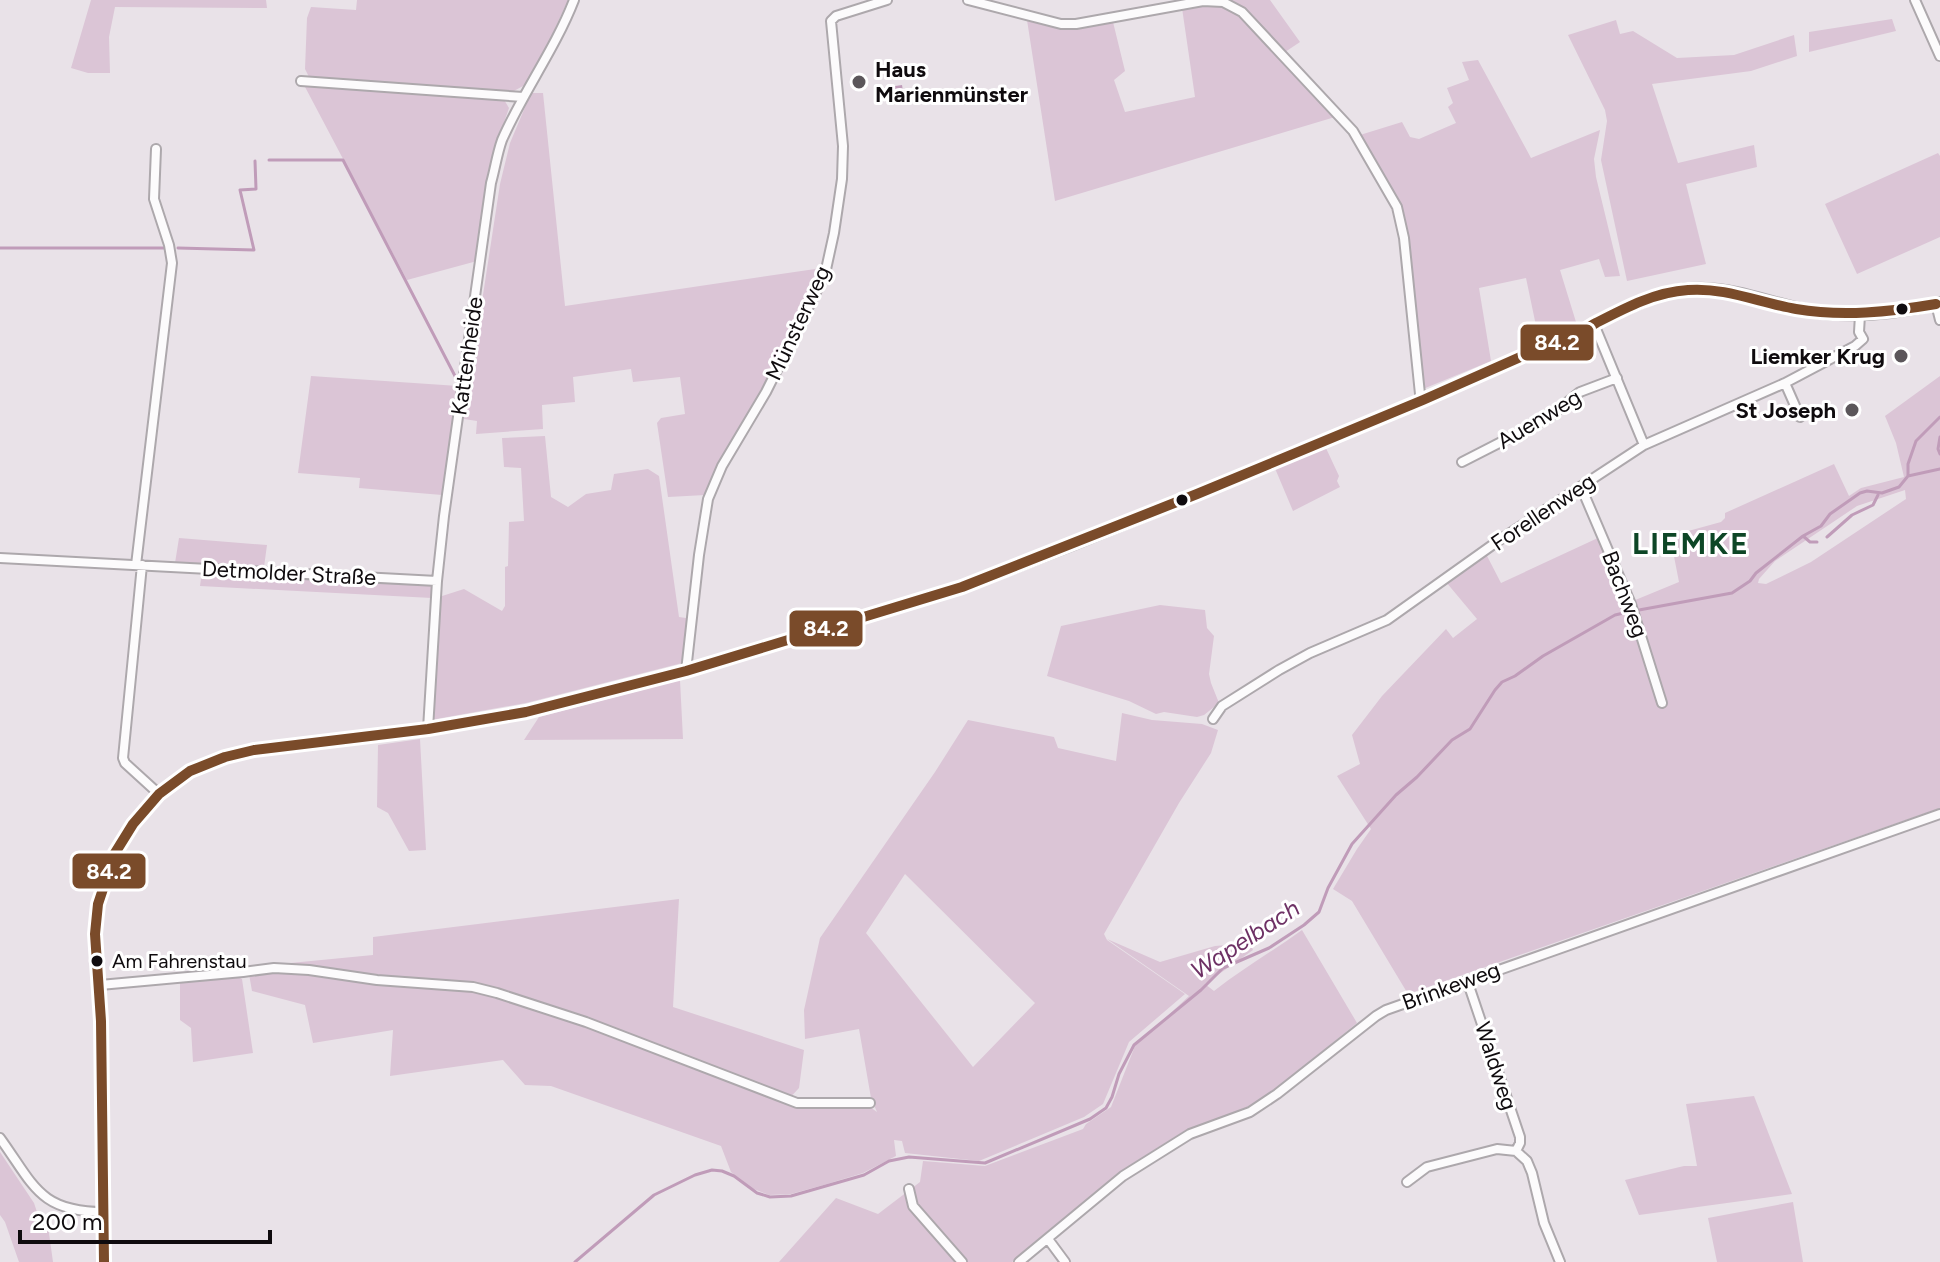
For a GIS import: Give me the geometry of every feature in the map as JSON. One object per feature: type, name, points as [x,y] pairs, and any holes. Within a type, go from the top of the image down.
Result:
[{"type":"street","name":"Kattenheide","points":[[428,729],[444,516],[491,183],[501,143],[523,97],[551,51],[574,0]]},
{"type":"street","name":"Münsterweg","points":[[686,671],[708,499],[722,466],[766,392],[825,274],[842,179],[843,146],[831,21],[836,16],[887,0]]},
{"type":"street","points":[[968,0],[1061,24],[1203,1],[1223,2],[1242,12],[1353,131],[1397,207],[1404,238],[1423,400]]},
{"type":"street","points":[[1915,0],[1940,56]]},
{"type":"street","points":[[301,81],[523,97]]},
{"type":"street","points":[[156,149],[154,199],[172,263],[139,565],[123,758],[159,794]]},
{"type":"street","points":[[104,1262],[100,985],[95,934],[98,904],[115,853],[133,824],[159,794],[190,771],[254,750],[428,729],[526,712],[686,671],[962,587],[1423,400],[1653,296],[1704,288],[1794,309],[1860,315],[1938,303],[1940,320]]},
{"type":"street","name":"Forellenweg","points":[[1213,719],[1222,706],[1279,670],[1310,653],[1387,620],[1498,541],[1644,445],[1785,383],[1863,339],[1859,332],[1860,315]]},
{"type":"street","points":[[1594,324],[1644,445]]},
{"type":"street","name":"Auenweg","points":[[1462,462],[1548,418],[1580,392],[1617,378]]},
{"type":"street","points":[[1785,383],[1800,417]]},
{"type":"street","name":"Bachweg","points":[[1581,487],[1631,604],[1662,703]]},
{"type":"street","name":"Detmolder Straße","points":[[0,558],[437,581]]},
{"type":"street","name":"Brinkeweg","points":[[1019,1262],[1123,1176],[1190,1134],[1250,1112],[1386,1010],[1940,814]]},
{"type":"street","points":[[100,985],[274,968],[473,987],[586,1022],[797,1103],[870,1103]]},
{"type":"street","name":"Waldweg","points":[[1467,980],[1520,1137],[1516,1151],[1527,1161],[1532,1173],[1544,1223],[1560,1262]]},
{"type":"street","points":[[0,1138],[45,1198],[56,1205],[76,1210],[104,1212]]},
{"type":"street","points":[[1407,1182],[1427,1167],[1497,1149],[1516,1151]]},
{"type":"street","points":[[909,1189],[913,1206],[962,1262]]},
{"type":"street","points":[[1048,1239],[1065,1262]]},
{"type":"shaded area","points":[[91,0],[266,0],[267,8],[115,7],[109,37],[110,73],[88,73],[71,68]]},
{"type":"shaded area","points":[[357,0],[568,0],[525,85],[510,93],[317,81],[309,77],[305,69],[307,18],[311,7],[356,10]]},
{"type":"shaded area","points":[[1228,0],[1270,0],[1300,42],[1285,52],[1245,9]]},
{"type":"shaded area","points":[[1222,7],[1239,16],[1335,117],[1055,201],[1027,20],[1077,28],[1113,22],[1125,71],[1114,80],[1125,112],[1195,97],[1182,8]]},
{"type":"shaded area","points":[[1892,19],[1896,31],[1809,52],[1809,32]]},
{"type":"shaded area","points":[[1616,20],[1620,34],[1633,31],[1677,58],[1734,55],[1794,35],[1797,56],[1751,71],[1652,84],[1678,163],[1754,145],[1757,167],[1686,184],[1706,264],[1627,281],[1601,160],[1607,121],[1605,110],[1568,35]]},
{"type":"shaded area","points":[[1478,60],[1531,158],[1600,130],[1594,159],[1596,177],[1620,276],[1605,277],[1599,259],[1560,270],[1576,322],[1539,340],[1526,278],[1479,288],[1491,361],[1423,389],[1399,205],[1360,135],[1402,122],[1410,137],[1419,139],[1456,123],[1448,107],[1453,103],[1447,88],[1469,80],[1462,62]]},
{"type":"shaded area","points":[[304,85],[503,98],[509,108],[494,151],[477,261],[407,280]]},
{"type":"shaded area","points":[[902,85],[904,97],[878,101],[876,89]]},
{"type":"shaded area","points":[[531,93],[543,93],[565,306],[822,268],[764,391],[717,466],[705,495],[668,497],[657,423],[661,418],[685,414],[680,377],[633,382],[631,369],[573,377],[575,402],[542,405],[543,429],[476,434],[477,421],[464,419],[500,184],[510,143]]},
{"type":"shaded area","points":[[1938,153],[1940,237],[1857,274],[1825,204]]},
{"type":"shaded area","points":[[311,376],[458,386],[442,495],[359,488],[360,478],[298,473]]},
{"type":"shaded area","points":[[1940,376],[1940,808],[1408,994],[1352,901],[1333,889],[1371,829],[1337,776],[1360,764],[1352,735],[1382,696],[1446,629],[1453,638],[1477,619],[1446,582],[1486,554],[1501,583],[1600,537],[1628,603],[1679,582],[1670,536],[1721,522],[1725,513],[1834,464],[1849,496],[1861,488],[1904,477],[1896,443],[1885,416]],"holes":[[[1905,490],[1906,499],[1811,562],[1766,584],[1758,583],[1775,561],[1857,506]]]},
{"type":"shaded area","points":[[545,436],[551,497],[568,507],[586,494],[611,490],[614,474],[648,469],[659,476],[679,617],[693,619],[690,661],[526,703],[431,720],[439,597],[464,589],[502,611],[505,606],[509,522],[524,521],[521,468],[504,467],[502,438]]},
{"type":"shaded area","points":[[1325,446],[1339,476],[1337,481],[1340,487],[1293,511],[1274,466]]},
{"type":"shaded area","points":[[179,538],[267,545],[264,567],[175,563]]},
{"type":"shaded area","points":[[202,571],[432,583],[432,598],[200,586]]},
{"type":"shaded area","points":[[1160,605],[1205,610],[1207,628],[1214,636],[1209,674],[1219,703],[1204,715],[1156,714],[1129,701],[1047,676],[1061,626]]},
{"type":"shaded area","points":[[680,680],[683,739],[524,740],[539,717]]},
{"type":"shaded area","points":[[1122,713],[1152,720],[1202,724],[1218,730],[1211,753],[1104,934],[1107,940],[1185,994],[1129,1042],[1103,1104],[1084,1117],[979,1161],[905,1153],[902,1141],[894,1140],[896,1156],[863,1173],[791,1194],[769,1195],[751,1188],[731,1172],[721,1146],[551,1086],[525,1085],[503,1060],[390,1076],[393,1030],[313,1043],[305,1005],[252,991],[249,974],[276,971],[280,964],[373,955],[373,937],[679,899],[673,1007],[804,1050],[799,1088],[786,1102],[870,1107],[877,1112],[871,1098],[859,1029],[805,1039],[804,1010],[820,938],[968,720],[1054,737],[1058,748],[1116,761]],"holes":[[[905,874],[1035,1003],[973,1067],[866,933]]]},
{"type":"shaded area","points":[[420,739],[426,850],[409,851],[388,813],[377,807],[378,745]]},
{"type":"shaded area","points":[[1302,930],[1357,1023],[1260,1102],[1181,1133],[1124,1169],[1012,1262],[779,1262],[836,1198],[878,1214],[920,1182],[923,1161],[985,1166],[1083,1129],[1111,1107],[1135,1046],[1189,996],[1107,939],[1160,962],[1215,946],[1250,943],[1253,950],[1205,984],[1214,991]]},
{"type":"shaded area","points":[[236,976],[242,979],[253,1053],[193,1062],[191,1028],[180,1020],[180,981]]},
{"type":"shaded area","points":[[1754,1096],[1792,1194],[1639,1215],[1625,1180],[1684,1166],[1697,1166],[1686,1104]]},
{"type":"shaded area","points":[[0,1152],[34,1203],[40,1221],[48,1226],[53,1262],[19,1262],[0,1215]]},
{"type":"shaded area","points":[[1793,1202],[1803,1262],[1717,1262],[1708,1218]]},
{"type":"waterway","points":[[269,160],[343,160],[455,376]]},
{"type":"waterway","points":[[178,248],[254,250],[240,190],[256,189],[255,161]]},
{"type":"waterway","points":[[0,248],[167,248]]},
{"type":"waterway","name":"Wapelbach","points":[[1639,610],[1732,593],[1860,493],[1882,493],[1899,487],[1908,476],[1908,464],[1916,441],[1940,417]]},
{"type":"waterway","points":[[1940,437],[1940,454]]},
{"type":"waterway","points":[[1908,476],[1940,469]]},
{"type":"waterway","points":[[1827,537],[1852,515],[1873,505],[1878,495]]},
{"type":"waterway","points":[[1803,536],[1810,542],[1817,542]]},
{"type":"waterway","name":"Wapelbach","points":[[575,1262],[654,1195],[712,1170],[734,1176],[757,1193],[770,1197],[791,1196],[864,1175],[889,1161],[909,1157],[985,1163],[1090,1119],[1106,1108],[1134,1045],[1223,968],[1269,948],[1319,912],[1352,844],[1452,740],[1470,729],[1502,682],[1615,615],[1628,612]]},
{"type":"transit line","name":"84.2","points":[[104,1262],[101,1021],[95,934],[98,904],[115,853],[133,824],[159,794],[190,771],[254,750],[428,729],[526,712],[686,671],[962,587],[1423,400],[1570,338],[1652,297],[1688,290],[1715,291],[1796,309],[1831,313],[1883,311],[1936,304]]},
{"type":"place","name":"Haus Marienmünster","points":[[859,82]]},
{"type":"place","name":"Liemker Krug","points":[[1901,356]]},
{"type":"place","name":"St Joseph","points":[[1852,410]]},
{"type":"place","name":"Am Fahrenstau","points":[[97,961]]},
{"type":"district","name":"LIEMKE","points":[[1691,543]]}]
